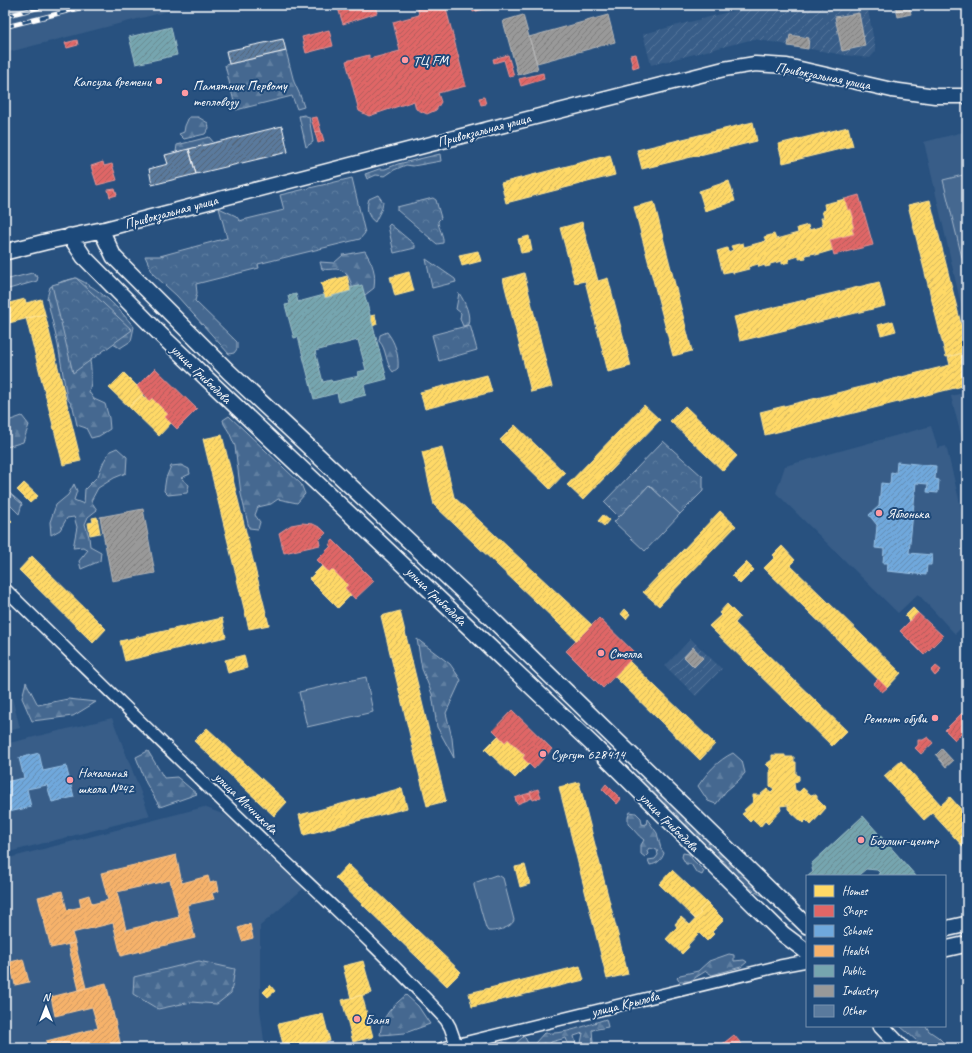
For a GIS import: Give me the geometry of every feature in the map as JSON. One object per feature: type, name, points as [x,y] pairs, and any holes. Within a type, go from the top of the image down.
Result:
[{"type":"main road","name":"Привокзальная улица","points":[[5,252],[101,230]]},
{"type":"main road","name":"улица Грибоедова","points":[[101,230],[114,257],[228,371],[524,650],[806,925]]},
{"type":"main road","name":"улица Грибоедова","points":[[70,236],[84,257],[168,342],[593,745],[783,934],[806,951]]},
{"type":"main road","points":[[946,929],[967,924]]},
{"type":"main road","points":[[946,949],[967,944]]},
{"type":"main road","points":[[882,1027],[902,1048]]},
{"type":"street","name":"Привокзальная улица","points":[[101,230],[724,69],[755,64],[787,66],[892,90],[935,96],[967,96]]},
{"type":"street","name":"улица Мечникова","points":[[5,589],[407,978],[446,1020],[456,1044]]},
{"type":"street","name":"улица Крылова","points":[[443,1048],[780,966],[806,961]]},
{"type":"shaded area","points":[[5,5],[192,5],[5,53]]},
{"type":"shaded area","points":[[756,5],[867,5],[876,51],[870,58],[844,55],[754,39],[651,65],[643,34]]},
{"type":"shaded area","points":[[967,131],[967,331],[924,142]]},
{"type":"shaded area","points":[[967,392],[967,459],[951,396]]},
{"type":"shaded area","name":"Яблонька","points":[[931,426],[938,448],[946,446],[967,532],[967,622],[955,634],[918,594],[898,613],[776,493],[785,466]]},
{"type":"shaded area","points":[[691,639],[722,669],[696,696],[665,666]]},
{"type":"shaded area","points":[[5,671],[20,728],[5,732]]},
{"type":"shaded area","name":"Начальная школа №42","points":[[112,718],[150,816],[5,853],[5,744]]},
{"type":"shaded area","points":[[204,807],[225,815],[304,888],[260,926],[260,1009],[265,1048],[5,1048],[5,859]]},
{"type":"green space","points":[[286,51],[294,82],[304,107],[297,109],[292,96],[236,110],[225,65]]},
{"type":"green space","points":[[304,115],[309,117],[313,142],[306,147],[299,116]]},
{"type":"green space","points":[[189,117],[198,117],[208,123],[209,128],[205,134],[184,139],[179,134],[184,132]]},
{"type":"green space","points":[[209,137],[214,143],[176,152],[177,145]]},
{"type":"green space","points":[[440,154],[441,161],[413,166],[406,165],[385,176],[376,175],[367,179],[365,174],[379,169],[385,169],[398,164]]},
{"type":"green space","points":[[967,174],[967,278],[943,180]]},
{"type":"green space","points":[[352,178],[365,233],[360,239],[258,264],[259,268],[196,284],[197,293],[195,301],[237,342],[237,349],[234,353],[229,354],[177,296],[153,274],[145,256],[160,256],[227,238],[219,208],[236,216],[240,221],[284,210],[280,195]]},
{"type":"green space","points":[[378,195],[383,202],[382,208],[375,222],[369,215],[368,205],[369,199]]},
{"type":"green space","points":[[433,198],[436,200],[441,218],[438,221],[443,240],[443,243],[437,244],[397,210],[397,207]]},
{"type":"green space","points":[[390,224],[415,245],[415,248],[394,253],[388,226]]},
{"type":"green space","points":[[365,251],[372,265],[375,277],[374,288],[365,295],[352,287],[349,278],[339,269],[322,269],[320,262],[334,263],[343,255]]},
{"type":"green space","points":[[426,259],[455,279],[456,282],[432,288]]},
{"type":"green space","points":[[32,273],[38,277],[37,281],[5,290],[5,280]]},
{"type":"green space","points":[[76,278],[85,282],[101,293],[122,312],[134,327],[131,341],[120,348],[111,343],[89,357],[91,366],[91,384],[89,392],[94,399],[105,404],[110,429],[99,436],[91,438],[86,428],[77,425],[73,407],[67,398],[58,345],[47,298],[50,287],[63,281]]},
{"type":"green space","points":[[76,278],[132,330],[73,373],[52,285]]},
{"type":"green space","points":[[459,293],[465,304],[469,317],[468,325],[463,326],[460,319],[461,313],[456,309]]},
{"type":"green space","points":[[470,325],[477,350],[439,361],[432,335]]},
{"type":"green space","points":[[387,332],[394,344],[398,358],[398,368],[393,372],[390,368],[382,344],[379,341],[380,335]]},
{"type":"green space","points":[[22,416],[29,425],[23,442],[7,447],[5,446],[5,422]]},
{"type":"green space","points":[[229,416],[301,484],[305,494],[297,503],[278,499],[271,504],[258,507],[255,515],[260,522],[258,529],[249,528],[241,494],[235,446],[223,420]]},
{"type":"green space","points":[[663,441],[703,477],[703,491],[680,514],[649,485],[619,517],[604,502]]},
{"type":"green space","points":[[117,448],[127,457],[126,473],[114,478],[98,488],[91,501],[97,510],[88,517],[85,524],[90,546],[101,552],[100,561],[81,569],[79,561],[88,550],[83,547],[73,548],[77,527],[74,517],[67,518],[60,530],[51,535],[50,522],[56,505],[68,495],[74,484],[77,491],[74,500],[84,504],[85,489],[98,476],[110,451]]},
{"type":"green space","points":[[181,465],[189,469],[190,474],[181,478],[189,485],[187,493],[168,495],[164,491],[166,478],[171,466]]},
{"type":"green space","points":[[649,485],[680,514],[645,551],[614,522]]},
{"type":"green space","points":[[5,489],[22,504],[19,514],[5,500]]},
{"type":"green space","points":[[417,639],[450,664],[461,680],[446,713],[452,738],[454,758],[437,727],[432,694],[422,669]]},
{"type":"green space","points":[[366,677],[373,712],[307,727],[299,692]]},
{"type":"green space","points":[[26,682],[38,705],[68,699],[96,702],[73,716],[32,721],[22,698]]},
{"type":"green space","points":[[148,751],[164,778],[177,777],[197,794],[160,807],[146,783],[136,757]]},
{"type":"green space","points":[[733,753],[742,761],[745,773],[726,791],[716,804],[708,801],[698,786],[713,767],[722,759]]},
{"type":"green space","points":[[644,778],[662,792],[667,801],[679,809],[730,858],[738,872],[750,874],[765,893],[764,896],[755,892],[742,881],[687,826],[641,785],[640,780]]},
{"type":"green space","points":[[630,812],[636,813],[641,818],[642,824],[646,825],[647,819],[657,833],[661,849],[664,853],[661,860],[655,864],[650,865],[648,860],[655,859],[658,855],[657,850],[649,848],[647,851],[648,854],[645,857],[641,854],[641,845],[644,840],[628,824]]},
{"type":"green space","points":[[683,853],[689,854],[704,871],[702,875],[696,872],[691,864],[686,864],[682,857]]},
{"type":"green space","points":[[496,875],[503,878],[514,920],[513,923],[507,927],[495,931],[488,931],[474,883]]},
{"type":"green space","points":[[729,954],[734,955],[734,961],[744,960],[747,962],[741,967],[712,975],[706,971],[690,981],[679,981],[677,978],[680,975],[698,971],[709,961]]},
{"type":"green space","points":[[199,961],[235,969],[231,993],[217,1004],[191,1002],[158,1009],[133,994],[134,977]]},
{"type":"green space","points":[[406,995],[418,1006],[430,1024],[405,1033],[380,1035],[383,1022],[388,1012]]},
{"type":"green space","points":[[606,1019],[608,1027],[592,1030],[593,1042],[588,1048],[581,1043],[583,1033],[574,1036],[576,1044],[569,1046],[566,1038],[551,1042],[549,1047],[544,1043],[532,1048],[492,1048],[503,1042],[514,1045],[524,1036],[528,1043],[535,1043],[544,1033],[568,1031]]},
{"type":"green space","points":[[901,1027],[927,1027],[929,1031],[938,1037],[949,1048],[925,1048]]},
{"type":"building: Homes","points":[[753,122],[757,141],[642,169],[637,150]]},
{"type":"building: Homes","points":[[848,127],[853,146],[783,163],[778,144]]},
{"type":"building: Homes","points":[[610,155],[615,175],[506,203],[501,183]]},
{"type":"building: Homes","points":[[729,181],[735,201],[705,211],[699,191]]},
{"type":"building: Homes","points":[[845,199],[848,210],[851,209],[854,219],[852,220],[854,228],[852,229],[854,234],[830,240],[833,250],[816,255],[816,253],[805,255],[806,258],[799,259],[799,256],[789,259],[789,262],[782,264],[782,261],[770,264],[770,266],[765,267],[765,265],[759,267],[758,264],[748,267],[749,269],[733,273],[733,271],[723,273],[717,251],[727,248],[728,252],[733,250],[731,246],[743,243],[744,247],[766,241],[764,237],[774,234],[776,239],[798,233],[797,228],[808,225],[809,230],[823,226],[821,218],[824,218],[822,211],[825,210],[824,204]]},
{"type":"building: Homes","points":[[930,200],[967,348],[967,352],[946,357],[908,205]]},
{"type":"building: Homes","points":[[654,202],[692,351],[673,356],[634,207]]},
{"type":"building: Homes","points":[[582,222],[598,281],[608,278],[631,366],[608,372],[585,281],[575,283],[560,228]]},
{"type":"building: Homes","points":[[529,236],[532,251],[521,253],[518,239]]},
{"type":"building: Homes","points":[[478,251],[481,261],[462,266],[459,255]]},
{"type":"building: Homes","points":[[409,272],[414,291],[395,296],[390,277]]},
{"type":"building: Homes","points":[[524,273],[552,387],[531,392],[503,279]]},
{"type":"building: Homes","points":[[347,276],[351,291],[325,298],[321,283]]},
{"type":"building: Homes","points":[[879,282],[885,306],[740,341],[734,317]]},
{"type":"building: Homes","points":[[25,299],[26,303],[41,299],[45,314],[5,324],[5,304]]},
{"type":"building: Homes","points":[[45,314],[81,461],[63,465],[26,318]]},
{"type":"building: Homes","points":[[375,315],[377,324],[373,326],[370,316]]},
{"type":"building: Homes","points":[[893,321],[896,331],[881,335],[878,325]]},
{"type":"building: Homes","points":[[967,352],[967,385],[765,435],[760,412],[950,365],[948,357]]},
{"type":"building: Homes","points":[[124,373],[144,393],[129,407],[109,388]]},
{"type":"building: Homes","points":[[487,375],[492,392],[425,409],[420,392]]},
{"type":"building: Homes","points":[[142,395],[149,401],[152,398],[168,414],[165,417],[171,423],[159,436],[129,407]]},
{"type":"building: Homes","points":[[644,405],[660,420],[583,500],[567,485]]},
{"type":"building: Homes","points":[[685,406],[737,456],[723,471],[670,421]]},
{"type":"building: Homes","points":[[515,425],[565,473],[550,489],[500,440]]},
{"type":"building: Homes","points":[[222,435],[269,625],[249,629],[203,439]]},
{"type":"building: Homes","points":[[442,447],[454,497],[592,625],[577,641],[434,505],[422,452]]},
{"type":"building: Homes","points":[[24,483],[38,496],[30,503],[17,490]]},
{"type":"building: Homes","points":[[720,511],[736,526],[659,606],[643,592]]},
{"type":"building: Homes","points":[[5,514],[12,521],[5,527]]},
{"type":"building: Homes","points":[[603,515],[609,520],[604,526],[598,521]]},
{"type":"building: Homes","points":[[97,517],[100,533],[90,535],[88,523],[93,522],[92,518]]},
{"type":"building: Homes","points":[[782,546],[795,560],[790,565],[901,673],[887,688],[764,568],[775,557],[773,555]]},
{"type":"building: Homes","points":[[32,556],[106,629],[93,643],[19,570]]},
{"type":"building: Homes","points":[[746,562],[754,570],[740,584],[732,576]]},
{"type":"building: Homes","points":[[322,566],[329,572],[332,569],[348,585],[345,588],[351,595],[338,608],[309,579]]},
{"type":"building: Homes","points":[[727,604],[740,617],[735,623],[847,731],[832,746],[709,626],[721,615],[719,613]]},
{"type":"building: Homes","points":[[913,608],[918,613],[910,621],[905,616]]},
{"type":"building: Homes","points":[[625,609],[630,614],[626,619],[621,614]]},
{"type":"building: Homes","points":[[400,611],[446,801],[427,806],[381,616]]},
{"type":"building: Homes","points":[[222,618],[226,637],[125,661],[120,641]]},
{"type":"building: Homes","points":[[244,655],[247,668],[228,673],[225,660]]},
{"type":"building: Homes","points":[[629,661],[715,744],[700,760],[614,676]]},
{"type":"building: Homes","points":[[207,728],[287,802],[274,816],[194,741]]},
{"type":"building: Homes","points":[[498,736],[505,742],[508,739],[525,755],[523,758],[529,764],[515,778],[485,749]]},
{"type":"building: Homes","points":[[772,755],[794,757],[794,762],[796,762],[796,774],[799,776],[799,780],[794,783],[795,790],[799,792],[803,788],[811,795],[814,794],[826,808],[811,825],[806,820],[803,823],[788,809],[788,805],[780,806],[781,810],[768,824],[765,821],[760,827],[753,819],[750,822],[742,814],[746,811],[744,810],[753,802],[753,795],[760,795],[767,789],[771,792],[774,789],[770,786],[770,768],[766,764],[772,760]]},
{"type":"building: Homes","points":[[901,761],[941,805],[950,797],[967,816],[967,851],[932,813],[924,820],[884,776]]},
{"type":"building: Homes","points":[[579,782],[628,974],[607,979],[559,787]]},
{"type":"building: Homes","points":[[402,788],[407,808],[304,835],[299,815]]},
{"type":"building: Homes","points":[[348,864],[461,972],[447,986],[335,878]]},
{"type":"building: Homes","points":[[525,865],[530,884],[520,887],[515,867]]},
{"type":"building: Homes","points":[[672,870],[707,903],[699,911],[701,913],[695,919],[659,884]]},
{"type":"building: Homes","points":[[707,903],[724,920],[712,932],[714,934],[707,941],[699,933],[682,954],[666,939],[677,927],[675,924],[681,917],[690,925],[701,913],[699,911]]},
{"type":"building: Homes","points":[[363,961],[372,993],[351,998],[343,966]]},
{"type":"building: Homes","points":[[580,966],[584,980],[472,1007],[469,993]]},
{"type":"building: Homes","points":[[270,985],[275,991],[268,997],[263,992]]},
{"type":"building: Homes","name":"Баня","points":[[362,995],[373,1037],[353,1042],[342,1000]]},
{"type":"building: Homes","points":[[323,1014],[330,1041],[298,1048],[284,1048],[278,1024]]},
{"type":"building: Shops","points":[[337,5],[375,5],[377,13],[343,24]]},
{"type":"building: Shops","name":"ТЦ FM","points":[[417,5],[445,5],[466,86],[438,93],[441,102],[436,110],[427,114],[416,109],[414,101],[369,116],[359,111],[346,61],[369,55],[369,59],[400,51],[393,22],[419,15]]},
{"type":"building: Shops","points":[[471,5],[490,5],[490,7],[473,12]]},
{"type":"building: Shops","points":[[329,30],[333,46],[306,53],[302,37]]},
{"type":"building: Shops","points":[[77,40],[78,45],[67,48],[65,43]]},
{"type":"building: Shops","points":[[636,54],[639,66],[633,68],[630,55]]},
{"type":"building: Shops","points":[[508,55],[514,76],[509,77],[504,60],[494,63],[493,59]]},
{"type":"building: Shops","points":[[543,73],[544,79],[521,86],[519,79]]},
{"type":"building: Shops","points":[[484,97],[486,104],[481,105],[479,98]]},
{"type":"building: Shops","points":[[317,117],[321,131],[315,132],[311,118]]},
{"type":"building: Shops","points":[[321,131],[324,141],[318,143],[315,132]]},
{"type":"building: Shops","points":[[103,162],[104,166],[112,164],[117,180],[97,185],[91,166]]},
{"type":"building: Shops","points":[[115,189],[117,195],[110,197],[108,190]]},
{"type":"building: Shops","points":[[859,195],[873,245],[834,255],[830,240],[854,234],[852,229],[854,228],[852,220],[854,219],[851,209],[848,210],[845,199]]},
{"type":"building: Shops","points":[[155,368],[197,409],[177,429],[165,417],[168,414],[152,398],[149,401],[137,386]]},
{"type":"building: Shops","points":[[302,523],[313,524],[321,528],[326,533],[319,540],[320,545],[284,553],[279,533],[291,525]]},
{"type":"building: Shops","points":[[333,540],[374,581],[355,599],[345,588],[348,585],[332,569],[329,572],[317,560],[331,546],[329,545]]},
{"type":"building: Shops","points":[[918,613],[943,636],[924,655],[900,631]]},
{"type":"building: Shops","name":"Стелла","points":[[599,618],[636,654],[603,688],[566,651]]},
{"type":"building: Shops","points":[[936,666],[941,670],[935,676],[931,671]]},
{"type":"building: Shops","points":[[878,679],[887,688],[882,692],[873,684]]},
{"type":"building: Shops","points":[[512,710],[552,749],[534,769],[523,758],[525,755],[508,739],[505,742],[493,730]]},
{"type":"building: Shops","points":[[962,713],[967,718],[967,739],[961,734],[955,740],[945,730]]},
{"type":"building: Shops","points":[[928,737],[933,743],[921,754],[915,748],[918,745],[918,740],[923,740]]},
{"type":"building: Shops","points":[[606,784],[621,799],[617,804],[602,789]]},
{"type":"building: Shops","points":[[538,789],[541,797],[533,800],[530,792]]},
{"type":"building: Shops","points":[[530,793],[532,798],[525,801],[523,795]]},
{"type":"building: Shops","points":[[523,795],[525,801],[517,804],[515,798]]},
{"type":"building: Shops","points":[[734,1035],[745,1048],[722,1048],[720,1046]]},
{"type":"building: Schools","points":[[897,462],[936,466],[935,479],[939,480],[938,493],[927,492],[928,484],[916,483],[909,553],[932,555],[931,565],[927,565],[926,575],[887,571],[888,563],[883,563],[884,549],[875,548],[877,525],[869,515],[879,506],[881,483],[890,484],[891,472],[896,473]]},
{"type":"building: Schools","points":[[39,753],[43,771],[66,766],[74,797],[52,802],[47,785],[27,789],[31,807],[9,812],[5,795],[5,782],[24,778],[19,758]]},
{"type":"building: Health","points":[[176,855],[182,883],[208,876],[210,883],[217,881],[219,891],[212,893],[214,899],[187,905],[195,938],[121,956],[113,923],[72,933],[75,943],[51,948],[38,897],[62,891],[67,910],[81,907],[79,898],[89,895],[92,904],[108,900],[101,873]],"holes":[[[170,880],[179,917],[126,930],[117,892]]]},
{"type":"building: Health","points":[[250,924],[253,938],[242,941],[238,928]]},
{"type":"building: Health","points":[[75,943],[86,988],[79,990],[68,944]]},
{"type":"building: Health","points":[[23,959],[29,982],[15,985],[10,962]]},
{"type":"building: Health","points":[[106,983],[121,1046],[115,1048],[48,1048],[46,1041],[98,1028],[92,1007],[55,1016],[51,997]]},
{"type":"building: Public","points":[[171,27],[177,55],[136,64],[129,37]]},
{"type":"building: Public","points":[[362,285],[387,379],[364,385],[366,395],[339,402],[337,393],[314,399],[298,337],[294,338],[285,305],[290,304],[288,296],[296,294],[298,302],[324,295],[325,298],[351,291],[350,288]],"holes":[[[358,340],[366,370],[358,372],[359,376],[332,382],[331,380],[323,382],[315,351]]]},
{"type":"building: Public","name":"Боулинг-центр","points":[[863,816],[915,875],[878,875],[880,873],[877,870],[866,869],[860,875],[809,875],[813,872],[811,864]]},
{"type":"building: Industry","points":[[909,5],[911,14],[898,17],[896,8]]},
{"type":"building: Industry","points":[[859,13],[865,46],[842,51],[835,17]]},
{"type":"building: Industry","points":[[523,15],[538,69],[518,75],[503,21]]},
{"type":"building: Industry","points":[[608,15],[615,42],[537,63],[529,37]]},
{"type":"building: Industry","points":[[790,35],[809,38],[808,49],[788,46]]},
{"type":"building: Industry","points":[[143,509],[155,573],[112,581],[100,517]]},
{"type":"building: Industry","points":[[693,647],[703,658],[694,667],[684,657]]},
{"type":"building: Industry","points":[[942,749],[953,761],[946,767],[936,755]]},
{"type":"building: Other","points":[[283,39],[286,51],[229,64],[226,51]]},
{"type":"building: Other","points":[[282,126],[288,152],[196,174],[189,149]]},
{"type":"building: Other","points":[[189,149],[196,174],[152,185],[149,169],[168,164],[165,155]]},
{"type":"railway","points":[[5,16],[50,5]]},
{"type":"railway","points":[[5,27],[92,5]]},
{"type":"place","name":"ТЦ FM","points":[[405,60]]},
{"type":"place","name":"Капсула времени","points":[[159,81]]},
{"type":"place","name":"Памятник Первому тепловозу","points":[[185,93]]},
{"type":"place","name":"Яблонька","points":[[879,513]]},
{"type":"place","name":"Стелла","points":[[601,653]]},
{"type":"place","name":"Ремонт обуви","points":[[935,718]]},
{"type":"place","name":"Сургут 628414","points":[[543,754]]},
{"type":"place","name":"Начальная школа №42","points":[[70,780]]},
{"type":"place","name":"Боулинг-центр","points":[[861,840]]},
{"type":"place","name":"Баня","points":[[357,1019]]}]
